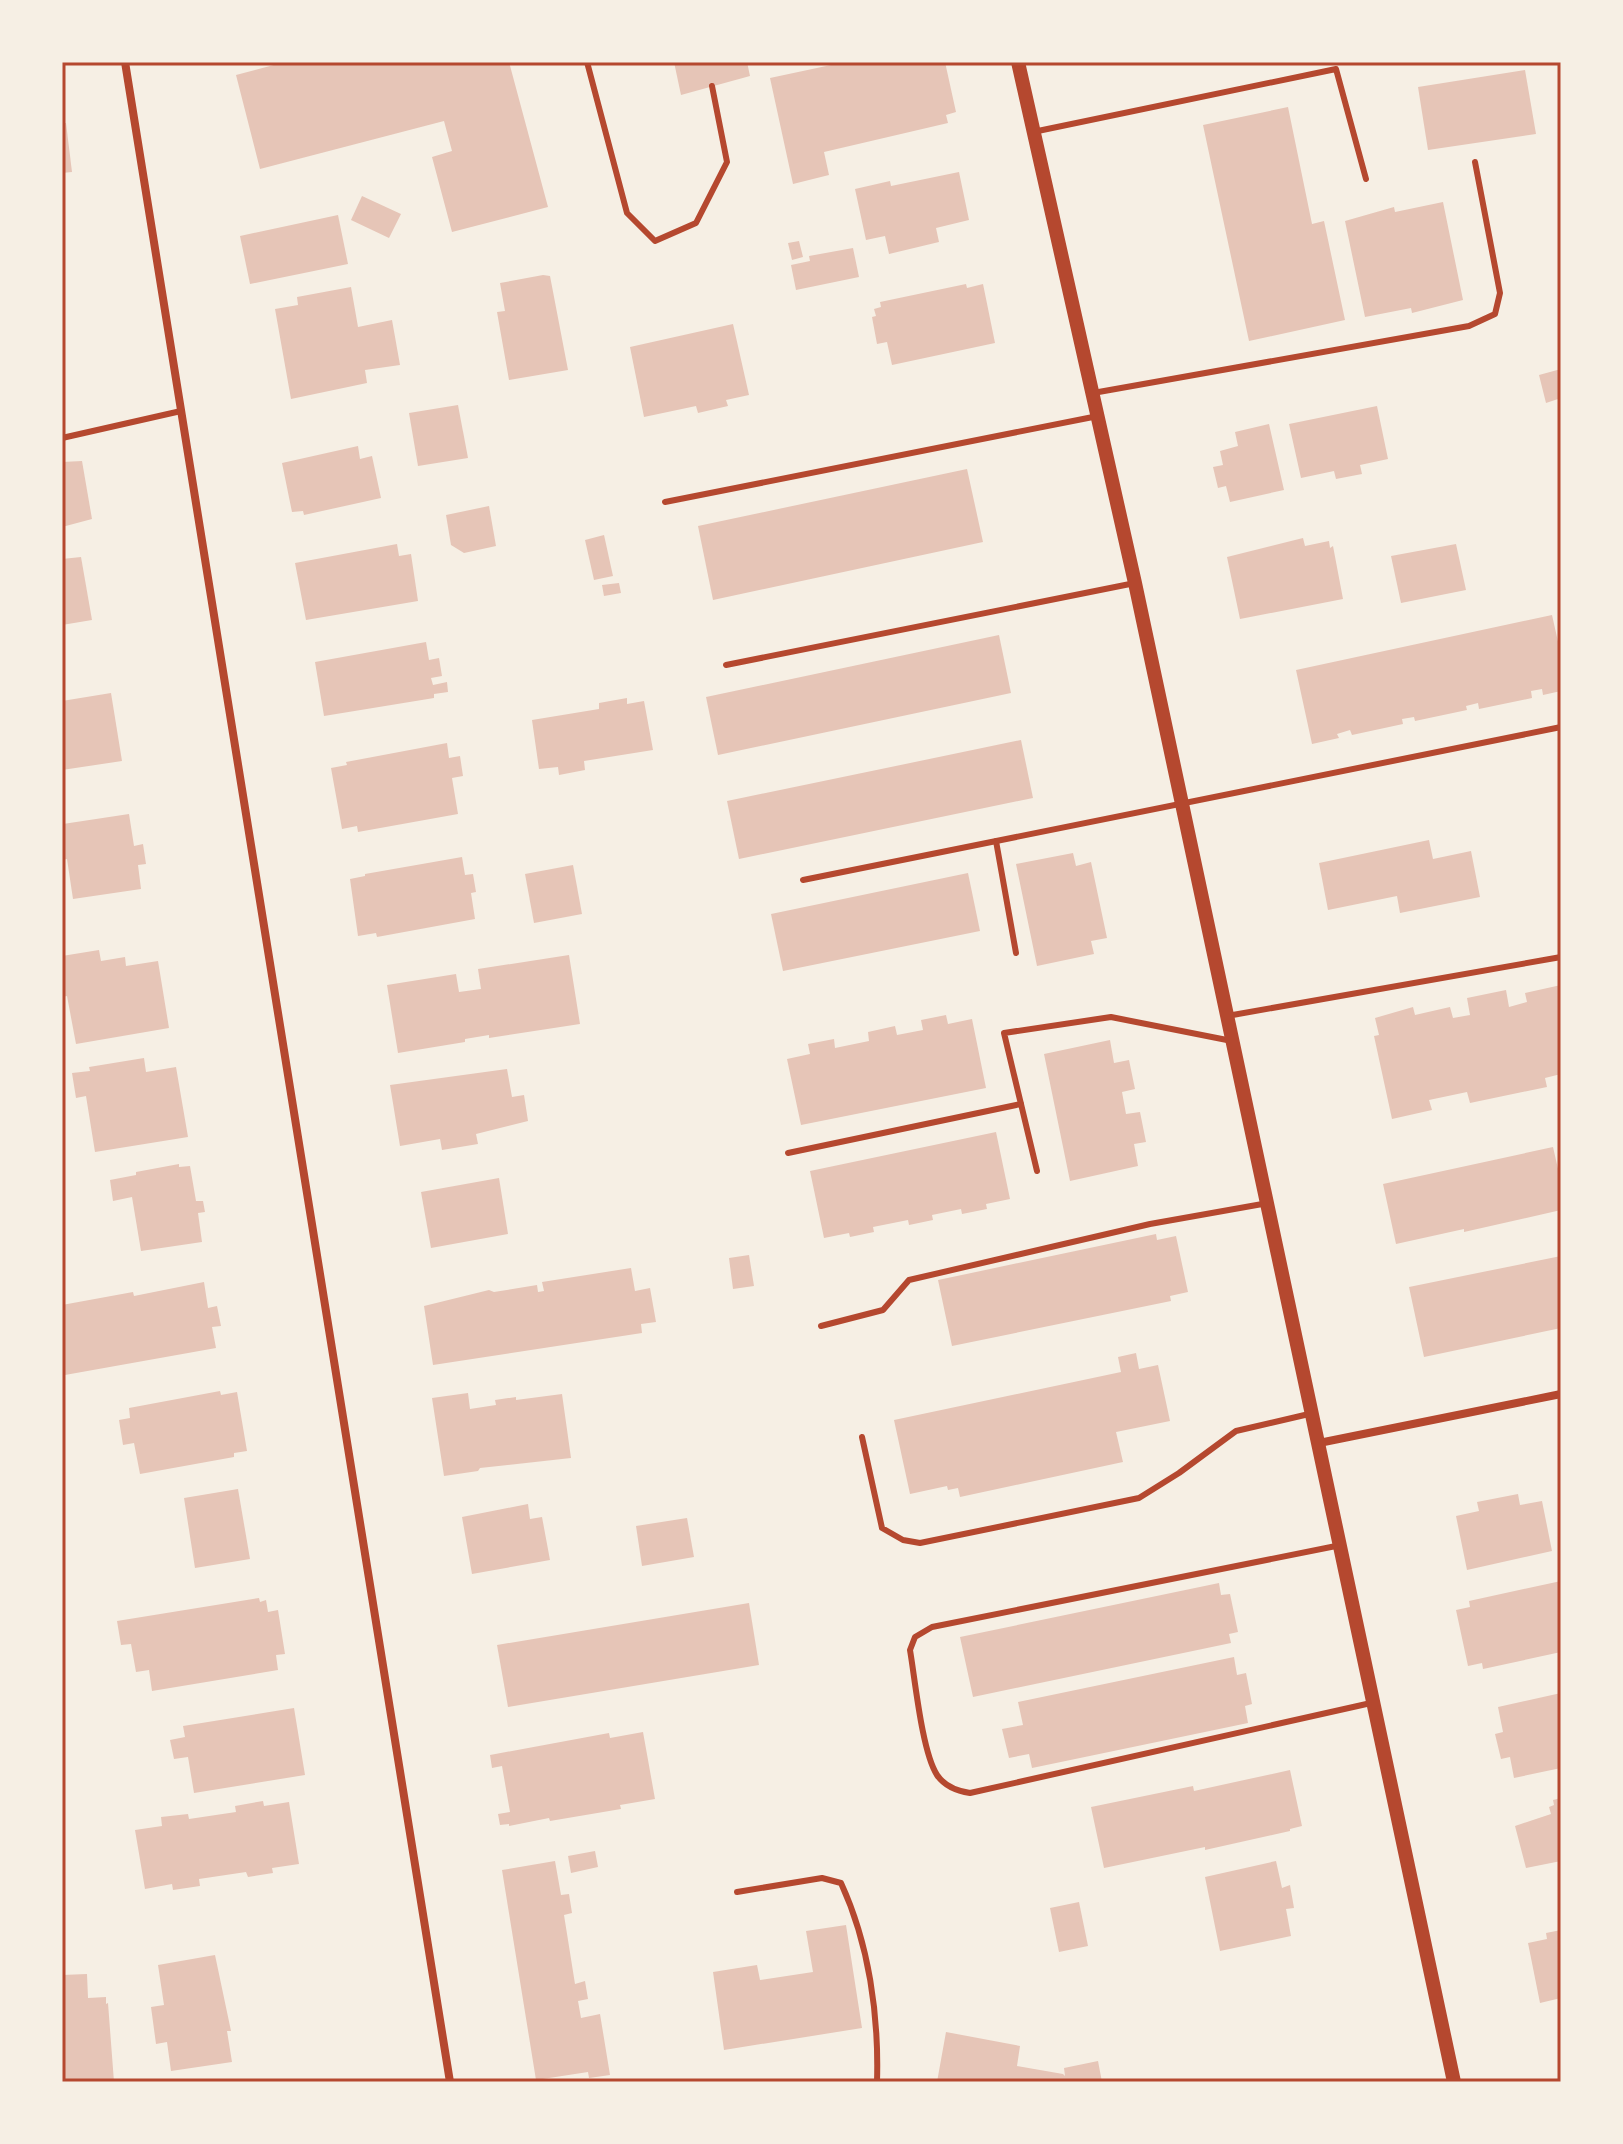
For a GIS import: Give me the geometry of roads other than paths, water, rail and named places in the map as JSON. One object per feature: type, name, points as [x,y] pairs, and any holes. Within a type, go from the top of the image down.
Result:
[{"type":"street","points":[[125,62],[450,2082]]},
{"type":"street","points":[[1018,62],[1135,583],[1454,2082]]},
{"type":"street","points":[[1319,1443],[1561,1394]]},
{"type":"lane","points":[[587,62],[627,213],[655,241],[696,223],[727,162],[712,86]]},
{"type":"lane","points":[[1032,132],[1336,69],[1366,179]]},
{"type":"lane","points":[[1093,393],[1469,326],[1495,314],[1500,293],[1475,162]]},
{"type":"lane","points":[[62,438],[181,411]]},
{"type":"lane","points":[[665,502],[1098,416]]},
{"type":"lane","points":[[726,665],[1135,583]]},
{"type":"lane","points":[[803,880],[1561,727]]},
{"type":"lane","points":[[996,841],[1016,953]]},
{"type":"lane","points":[[1227,1016],[1561,957]]},
{"type":"lane","points":[[1037,1171],[1004,1033],[1111,1017],[1232,1041]]},
{"type":"lane","points":[[788,1153],[1021,1104]]},
{"type":"lane","points":[[821,1326],[883,1310],[909,1280],[1150,1224],[1268,1203]]},
{"type":"lane","points":[[862,1437],[882,1528],[903,1540],[920,1543],[1139,1498],[1236,1431],[1313,1413]]},
{"type":"lane","points":[[1341,1545],[932,1627],[915,1637],[910,1650],[926,1741],[937,1775],[953,1790],[970,1793],[1374,1702]]},
{"type":"lane","points":[[737,1892],[822,1878],[841,1883],[852,1906],[869,1976],[878,2040],[877,2082]]}]
